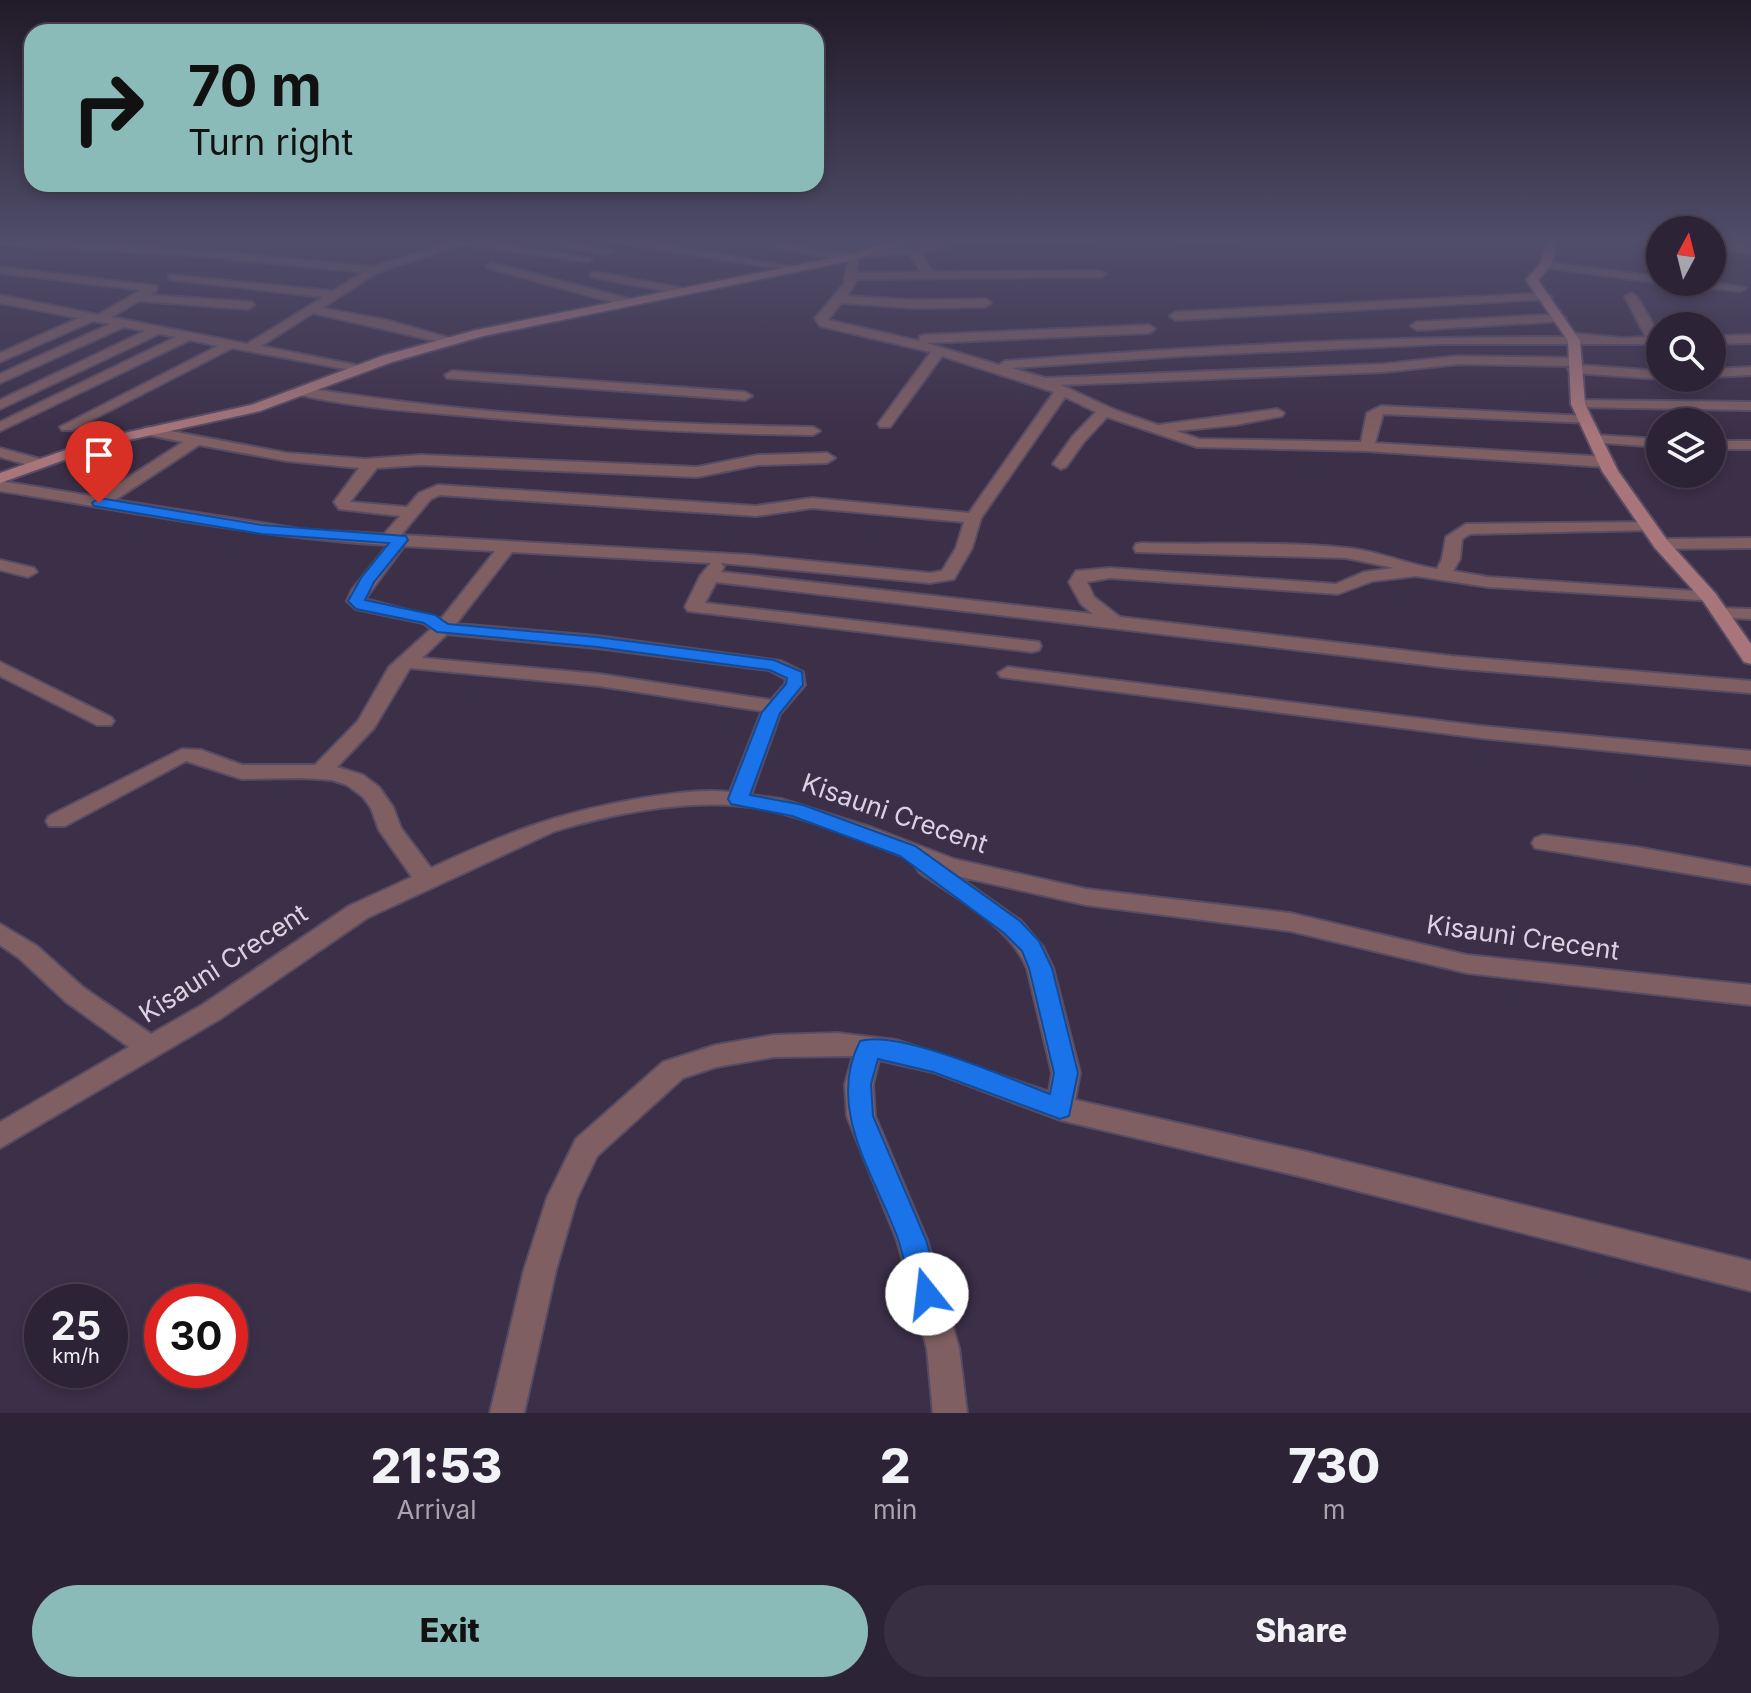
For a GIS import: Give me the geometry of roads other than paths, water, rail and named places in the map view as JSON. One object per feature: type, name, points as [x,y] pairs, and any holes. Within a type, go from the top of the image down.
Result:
[{"type":"street","points":[[28,305],[356,369]]},
{"type":"street","points":[[0,358],[119,305]]},
{"type":"street","points":[[248,349],[320,305]]},
{"type":"street","points":[[0,478],[39,463],[149,431],[236,413],[356,369],[449,342],[533,320],[611,305]]},
{"type":"street","points":[[835,305],[821,320],[900,339],[1043,382],[1150,429],[1207,445],[1367,447],[1606,462]]},
{"type":"street","points":[[1176,316],[1391,305]]},
{"type":"street","points":[[1551,305],[1573,339],[1578,404],[1606,462],[1661,544],[1709,597],[1751,658]]},
{"type":"street","points":[[1635,305],[1646,324]]},
{"type":"street","points":[[314,310],[386,324],[449,342]]},
{"type":"street","points":[[1417,326],[1560,318]]},
{"type":"street","points":[[0,379],[121,324]]},
{"type":"street","points":[[900,339],[966,339],[1149,329]]},
{"type":"street","points":[[0,405],[155,331]]},
{"type":"street","points":[[0,427],[187,337]]},
{"type":"street","points":[[1726,340],[1751,339]]},
{"type":"street","points":[[993,367],[1182,352],[1442,340],[1646,341]]},
{"type":"street","points":[[67,427],[229,345]]},
{"type":"street","points":[[885,424],[939,351]]},
{"type":"street","points":[[1043,382],[1384,368],[1459,360],[1646,374]]},
{"type":"street","points":[[1726,372],[1751,371]]},
{"type":"street","points":[[452,375],[745,396]]},
{"type":"street","points":[[508,415],[534,400],[550,384]]},
{"type":"street","points":[[301,391],[382,404],[508,415],[690,429],[813,431]]},
{"type":"street","points":[[714,568],[795,563],[942,577],[952,569],[964,548],[973,518],[1062,391]]},
{"type":"street","points":[[1578,404],[1751,406]]},
{"type":"street","points":[[1367,447],[1374,413],[1381,410],[1586,420]]},
{"type":"street","points":[[1061,464],[1077,440],[1104,411]]},
{"type":"street","points":[[1150,429],[1225,423],[1277,413]]},
{"type":"street","points":[[149,431],[287,457],[372,464],[421,460],[697,472],[758,460],[827,458]]},
{"type":"street","points":[[1595,439],[1646,442]]},
{"type":"street","points":[[99,503],[196,440]]},
{"type":"street","points":[[1726,445],[1751,445]]},
{"type":"street","points":[[0,452],[39,463]]},
{"type":"street","points":[[372,464],[345,493],[342,502],[345,506],[410,512]]},
{"type":"street","points":[[0,486],[262,529],[508,546],[714,568],[1115,622],[1451,662],[1751,687]]},
{"type":"street","points":[[738,799],[775,707],[795,685],[796,676],[774,665],[597,642],[443,628],[429,619],[362,605],[356,601],[410,512],[425,496],[438,490],[756,511],[812,503],[973,518]]},
{"type":"street","points":[[1443,573],[1451,559],[1454,537],[1466,529],[1649,527]]},
{"type":"street","points":[[1661,544],[1751,543]]},
{"type":"street","points":[[320,772],[367,724],[396,671],[443,628],[508,546]]},
{"type":"street","points":[[1142,548],[1356,554],[1389,560],[1416,571]]},
{"type":"street","points":[[0,565],[28,572]]},
{"type":"street","points":[[714,568],[694,607],[1032,646]]},
{"type":"street","points":[[1115,622],[1087,600],[1078,582],[1082,575],[1110,573],[1338,589],[1370,576],[1416,571],[1488,582],[1709,597]]},
{"type":"street","points":[[1720,613],[1751,614]]},
{"type":"street","points":[[405,662],[599,680],[775,707]]},
{"type":"street","points":[[0,668],[104,721]]},
{"type":"street","points":[[1008,673],[1481,732],[1751,758]]},
{"type":"street","points":[[57,821],[182,755],[194,755],[223,768],[242,772],[320,772],[355,780],[371,792],[382,807],[390,830],[428,881]]},
{"type":"street","name":"Kisauni Crecent","points":[[0,1136],[211,1012],[335,925],[504,843],[580,816],[665,801],[738,799],[795,810],[949,866],[1086,897],[1253,916],[1467,964],[1751,995]]},
{"type":"street","points":[[1543,843],[1636,855],[1751,876]]},
{"type":"street","points":[[907,851],[1012,927],[1031,947],[1040,968],[1066,1073],[1060,1108]]},
{"type":"street","points":[[0,933],[28,952],[75,995],[149,1047]]},
{"type":"street","points":[[507,1413],[540,1270],[562,1198],[586,1148],[673,1070],[716,1056],[774,1046],[837,1044],[896,1051],[938,1063],[1060,1108],[1322,1169],[1751,1276]]},
{"type":"street","points":[[869,1048],[859,1084],[861,1116],[912,1240],[943,1348],[950,1413]]}]
